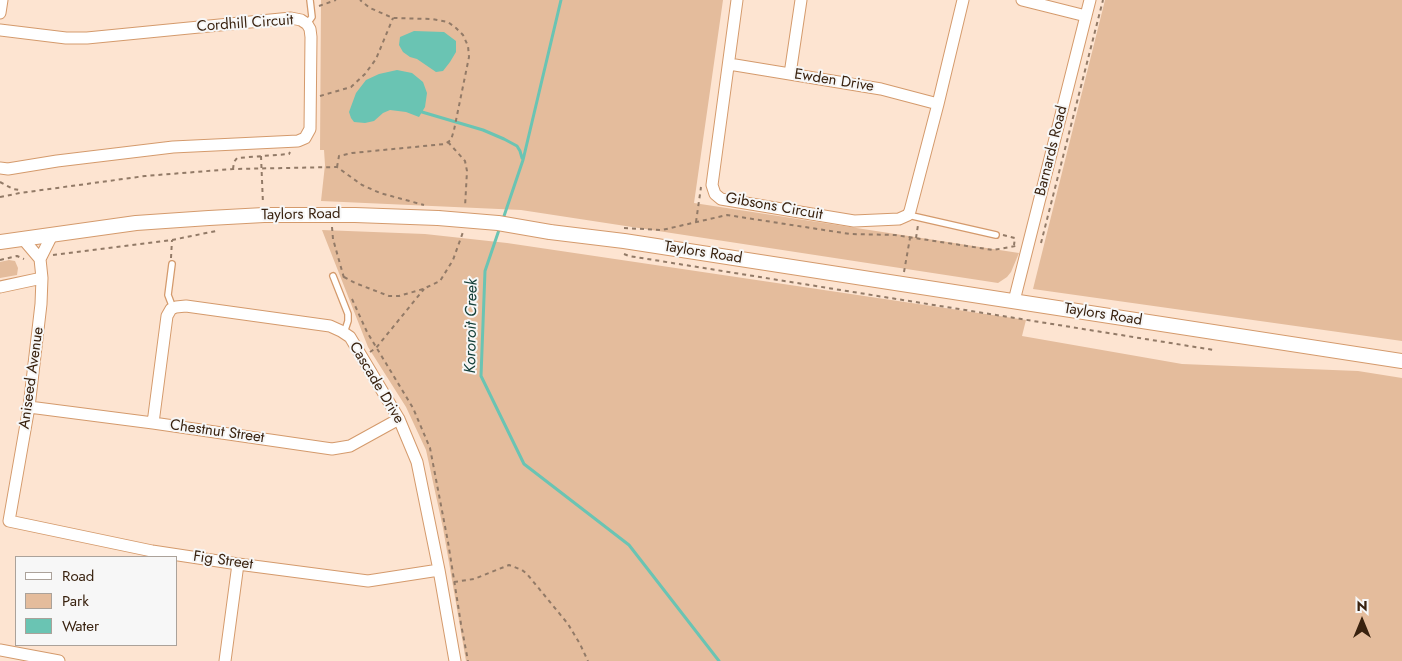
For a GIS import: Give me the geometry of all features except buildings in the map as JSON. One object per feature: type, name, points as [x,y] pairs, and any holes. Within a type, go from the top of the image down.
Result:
[{"type":"street","points":[[0,13],[2,0]]},
{"type":"street","name":"Gibsons Circuit","points":[[737,0],[712,185],[716,194],[721,199],[854,221],[899,219],[908,215]]},
{"type":"street","points":[[790,74],[801,0]]},
{"type":"street","points":[[908,215],[938,104],[963,0]]},
{"type":"street","points":[[1022,0],[1086,16]]},
{"type":"street","name":"Barnards Road","points":[[1014,301],[1090,0]]},
{"type":"street","name":"Cordhill Circuit","points":[[0,30],[66,38],[86,38],[291,18],[301,20],[310,29],[312,37],[310,122],[306,138],[291,142]]},
{"type":"street","name":"Ewden Drive","points":[[729,64],[881,89],[938,104]]},
{"type":"street","points":[[0,168],[173,148],[219,144],[291,142]]},
{"type":"street","name":"Taylors Road","points":[[0,242],[136,223],[264,215],[435,212],[498,224],[1402,361]]},
{"type":"street","points":[[23,239],[40,259],[52,235]]},
{"type":"street","name":"Aniseed Avenue","points":[[5,521],[29,408],[42,304],[40,259]]},
{"type":"street","points":[[0,287],[42,278]]},
{"type":"street","name":"Cascade Drive","points":[[173,308],[186,306],[330,326],[350,337],[399,419],[417,462],[455,661]]},
{"type":"street","points":[[153,423],[167,316],[173,308]]},
{"type":"street","name":"Chestnut Street","points":[[29,408],[332,448],[350,446],[399,419]]},
{"type":"street","name":"Fig Street","points":[[5,521],[152,551],[368,580],[439,570]]},
{"type":"street","points":[[225,661],[238,564]]},
{"type":"street","points":[[0,650],[34,658],[59,661]]},
{"type":"lane","points":[[306,24],[312,17],[310,0]]},
{"type":"lane","points":[[908,215],[996,235]]},
{"type":"lane","points":[[172,264],[168,295],[173,308]]},
{"type":"lane","points":[[333,276],[348,314],[344,333]]},
{"type":"path","points":[[337,167],[339,156],[352,153],[445,144],[451,140],[469,57],[468,46],[463,36],[448,22],[393,18],[370,8],[360,0]]},
{"type":"path","points":[[616,227],[662,230],[727,214],[850,234],[895,235],[993,250],[1014,245],[1027,248],[1040,246],[1103,0]]},
{"type":"path","points":[[311,99],[351,87],[358,81],[376,59],[393,18]]},
{"type":"path","points":[[233,169],[237,158],[289,154],[291,142]]},
{"type":"path","points":[[448,142],[465,161],[467,171],[464,215]]},
{"type":"path","points":[[261,156],[264,215]]},
{"type":"path","points":[[0,198],[20,193],[145,176],[233,169],[337,167],[362,185],[380,194],[435,212]]},
{"type":"path","points":[[0,182],[19,190],[20,193]]},
{"type":"path","points":[[696,222],[701,184],[712,185]]},
{"type":"path","points":[[916,238],[920,218]]},
{"type":"path","points":[[0,260],[17,256],[26,259],[40,259],[56,254],[172,240],[222,230]]},
{"type":"path","points":[[343,277],[388,296],[399,296],[424,289],[440,281],[453,260],[463,232]]},
{"type":"path","points":[[996,235],[1015,238],[1014,245]]},
{"type":"path","points":[[902,284],[910,238]]},
{"type":"path","points":[[172,240],[172,264]]},
{"type":"path","points":[[621,252],[629,256],[1214,350]]},
{"type":"path","points":[[376,348],[424,289]]},
{"type":"path","points":[[454,581],[474,579],[509,565],[522,570],[568,624],[588,661]]},
{"type":"green space","points":[[321,0],[723,0],[694,203],[1019,253],[1011,272],[998,283],[521,210],[321,201],[325,165],[324,150],[320,150]]},
{"type":"green space","points":[[1105,0],[1402,0],[1402,341],[1033,289]]},
{"type":"green space","points":[[322,230],[425,234],[507,243],[1026,320],[1022,336],[1182,364],[1358,371],[1402,378],[1402,661],[466,661],[443,528],[426,450],[406,407],[368,347]]},
{"type":"green space","points":[[15,261],[18,268],[17,275],[0,278],[0,262]]},
{"type":"water","points":[[414,31],[444,32],[456,41],[456,52],[443,71],[436,72],[403,52],[399,45],[400,37]]},
{"type":"water","points":[[397,70],[412,73],[423,82],[427,93],[425,107],[419,117],[406,112],[390,110],[374,121],[365,123],[354,122],[349,112],[356,93],[366,80],[379,74]]},
{"type":"waterway","name":"Kororoit Creek","points":[[503,219],[523,160],[561,0]]},
{"type":"waterway","points":[[422,112],[483,130],[504,139],[517,146],[522,158]]},
{"type":"waterway","name":"Kororoit Creek","points":[[500,227],[485,271],[481,376],[524,464],[629,545],[719,661]]}]
